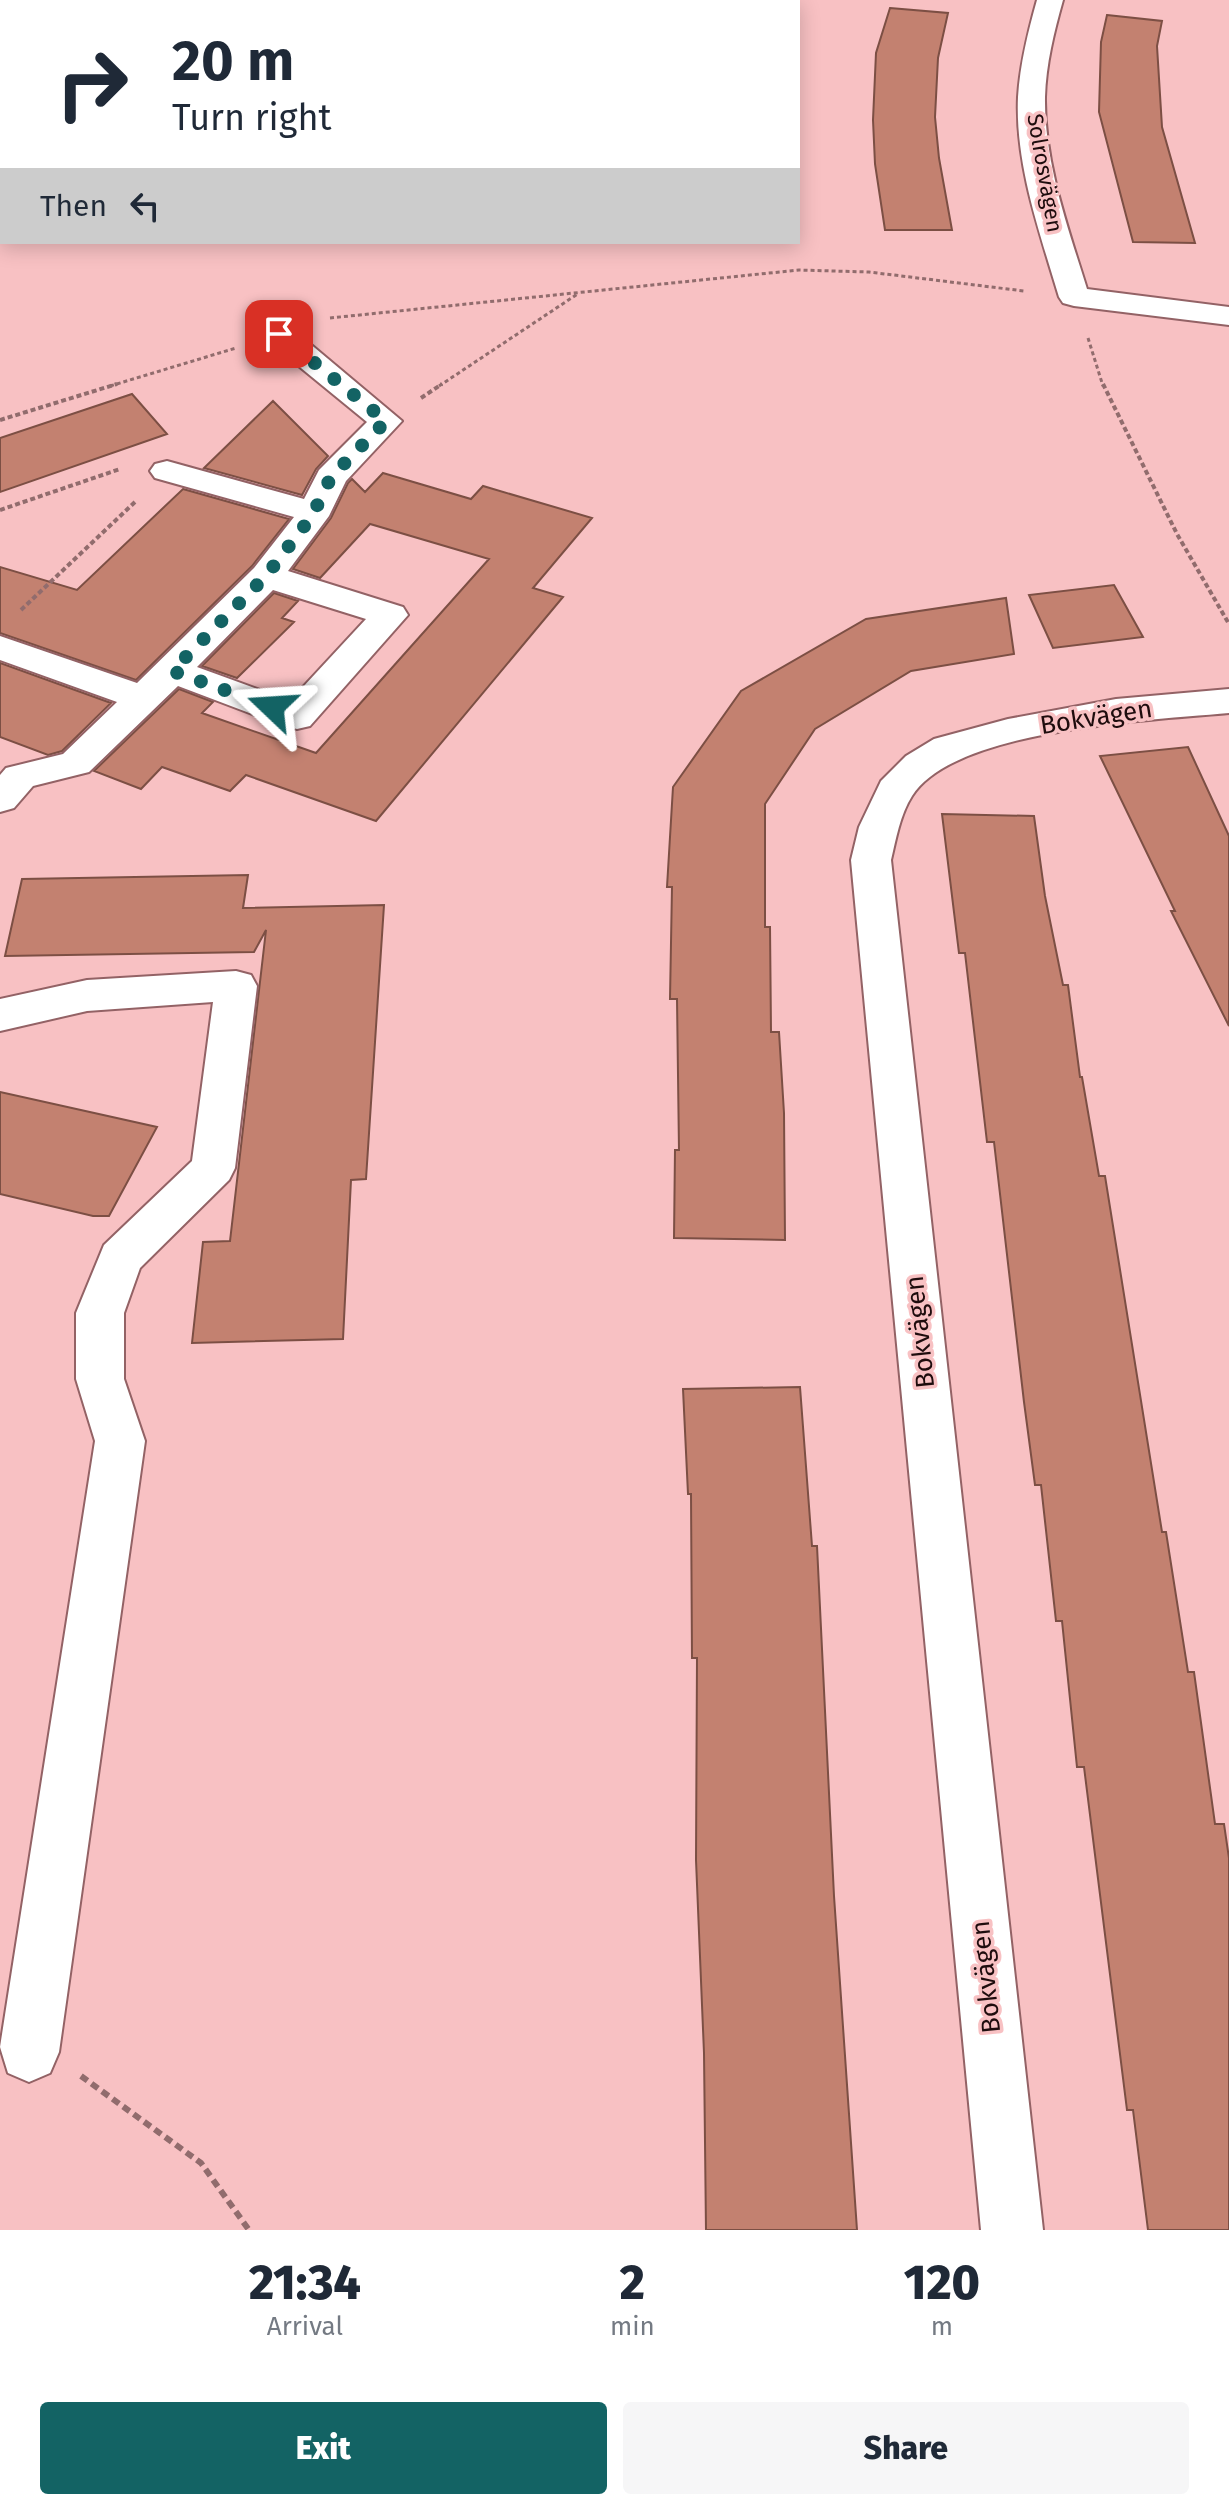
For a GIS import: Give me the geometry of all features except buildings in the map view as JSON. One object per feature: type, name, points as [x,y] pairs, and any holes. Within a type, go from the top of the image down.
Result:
[{"type":"street","name":"Solrosvägen","points":[[1050,0],[1039,40],[1031,115],[1047,203],[1074,297]]},
{"type":"street","points":[[1074,297],[1229,316]]},
{"type":"street","points":[[7,782],[76,763],[266,576],[314,512],[331,477],[386,421],[279,334]]},
{"type":"street","points":[[167,471],[314,512]]},
{"type":"street","points":[[172,671],[297,717],[390,615],[266,576]]},
{"type":"street","points":[[6,633],[142,698]]},
{"type":"street","name":"Bokvägen","points":[[1012,2230],[871,860],[879,827],[895,790],[919,765],[947,748],[1008,731],[1116,711],[1229,701]]},
{"type":"street","points":[[0,1015],[33,1005],[139,989],[236,986],[213,1168],[120,1258],[100,1313],[100,1379],[120,1441],[29,2052]]},
{"type":"path","points":[[0,420],[334,317],[799,270],[849,270],[1074,297],[1106,395],[1177,534],[1229,624]]},
{"type":"path","points":[[386,421],[582,291]]},
{"type":"path","points":[[0,510],[120,469]]},
{"type":"path","points":[[6,633],[167,471]]},
{"type":"path","points":[[29,2052],[83,2077],[201,2163],[249,2230]]},
{"type":"route","points":[[272,707],[172,671],[266,576],[312,516],[331,477],[386,421],[279,334]]}]
